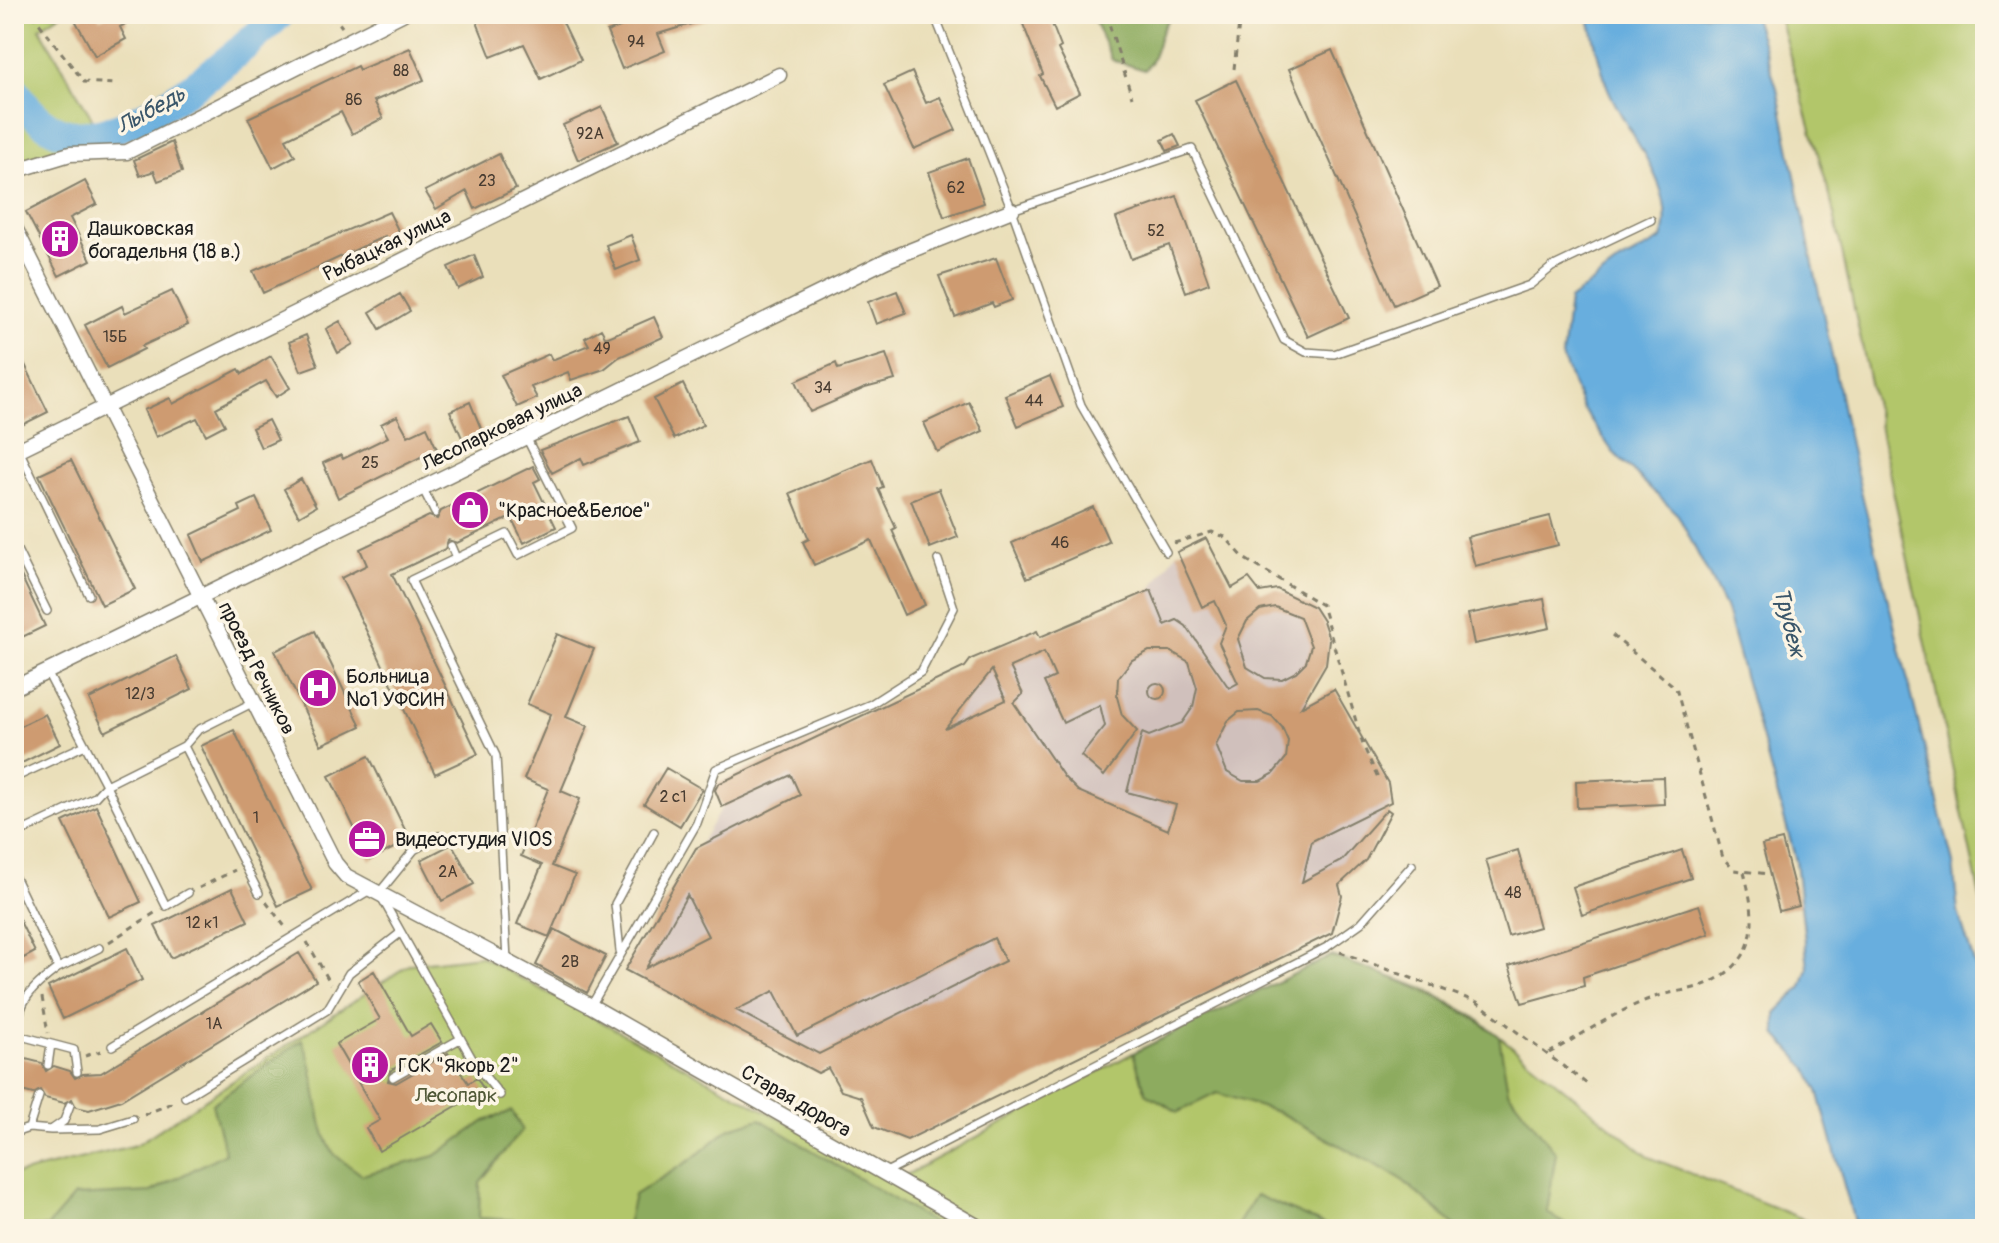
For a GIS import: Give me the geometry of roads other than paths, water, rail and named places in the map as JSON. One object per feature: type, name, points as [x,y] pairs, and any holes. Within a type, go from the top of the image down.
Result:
[{"type":"street","points":[[14,171],[70,154],[127,152],[402,14]]},
{"type":"street","name":"Рыбацкая улица","points":[[17,451],[779,75]]},
{"type":"street","name":"Лесопарковая улица","points":[[14,688],[887,260],[1012,210]]},
{"type":"street","name":"проезд Речников","points":[[14,226],[20,256],[104,407],[335,863],[346,876],[591,1006]]},
{"type":"street","name":"Старая дорога","points":[[591,1006],[982,1229]]},
{"type":"lane","points":[[934,14],[1012,210],[1081,405],[1164,550]]},
{"type":"lane","points":[[1012,210],[1192,149],[1284,340],[1306,352],[1334,354],[1530,285],[1552,267],[1651,220]]},
{"type":"lane","points":[[507,960],[496,756],[411,580],[507,534],[518,555],[572,528],[526,437]]},
{"type":"lane","points":[[17,451],[89,595]]},
{"type":"lane","points":[[423,489],[435,513]]},
{"type":"lane","points":[[14,544],[47,611]]},
{"type":"lane","points":[[451,546],[456,558]]},
{"type":"lane","points":[[591,1006],[697,823],[716,769],[871,704],[921,672],[954,608],[938,560]]},
{"type":"lane","points":[[47,672],[166,906],[188,893]]},
{"type":"lane","points":[[14,835],[95,797],[106,785],[184,746],[198,730],[252,703]]},
{"type":"lane","points":[[14,778],[85,745]]},
{"type":"lane","points":[[184,746],[259,893]]},
{"type":"lane","points":[[621,953],[615,904],[654,832]]},
{"type":"lane","points":[[112,1046],[375,891],[414,850],[439,836]]},
{"type":"lane","points":[[882,1174],[1327,947],[1361,923],[1412,865]]},
{"type":"lane","points":[[14,876],[58,968]]},
{"type":"lane","points":[[375,891],[475,1064],[500,1095]]},
{"type":"lane","points":[[185,1097],[327,1010],[349,973],[399,934]]},
{"type":"lane","points":[[77,1072],[74,1050],[21,1036],[17,1022],[29,990],[58,968],[99,948]]},
{"type":"lane","points":[[393,1077],[460,1039]]},
{"type":"lane","points":[[48,1065],[51,1044]]},
{"type":"lane","points":[[29,1128],[39,1096]]},
{"type":"lane","points":[[51,1130],[64,1121],[70,1105]]},
{"type":"lane","points":[[14,1133],[29,1128],[100,1129],[133,1119]]},
{"type":"water","name":"Трубеж","points":[[1588,14],[1753,14],[1777,88],[1852,454],[1953,863],[1958,912],[1985,997],[1985,1229],[1856,1229],[1818,1091],[1807,1068],[1776,1034],[1776,1013],[1802,987],[1808,968],[1796,861],[1725,607],[1678,515],[1613,452],[1582,407],[1562,357],[1569,300],[1618,263],[1662,239],[1666,219],[1657,180],[1607,86]]},
{"type":"waterway","name":"Лыбедь","points":[[14,89],[48,126],[66,134],[101,133],[157,110],[185,92],[280,14]]},
{"type":"place","name":"Дашковская богадельня (18 в.)","points":[[60,239]]},
{"type":"place","name":"\"Красное&Белое\"","points":[[470,510]]},
{"type":"place","name":"Больница №1 УФСИН","points":[[318,688]]},
{"type":"place","name":"Видеостудия VIOS","points":[[367,839]]},
{"type":"place","name":"ГСК \"Якорь 2\"","points":[[370,1065]]},
{"type":"park label","name":"Лесопарк","points":[[456,1095]]}]
